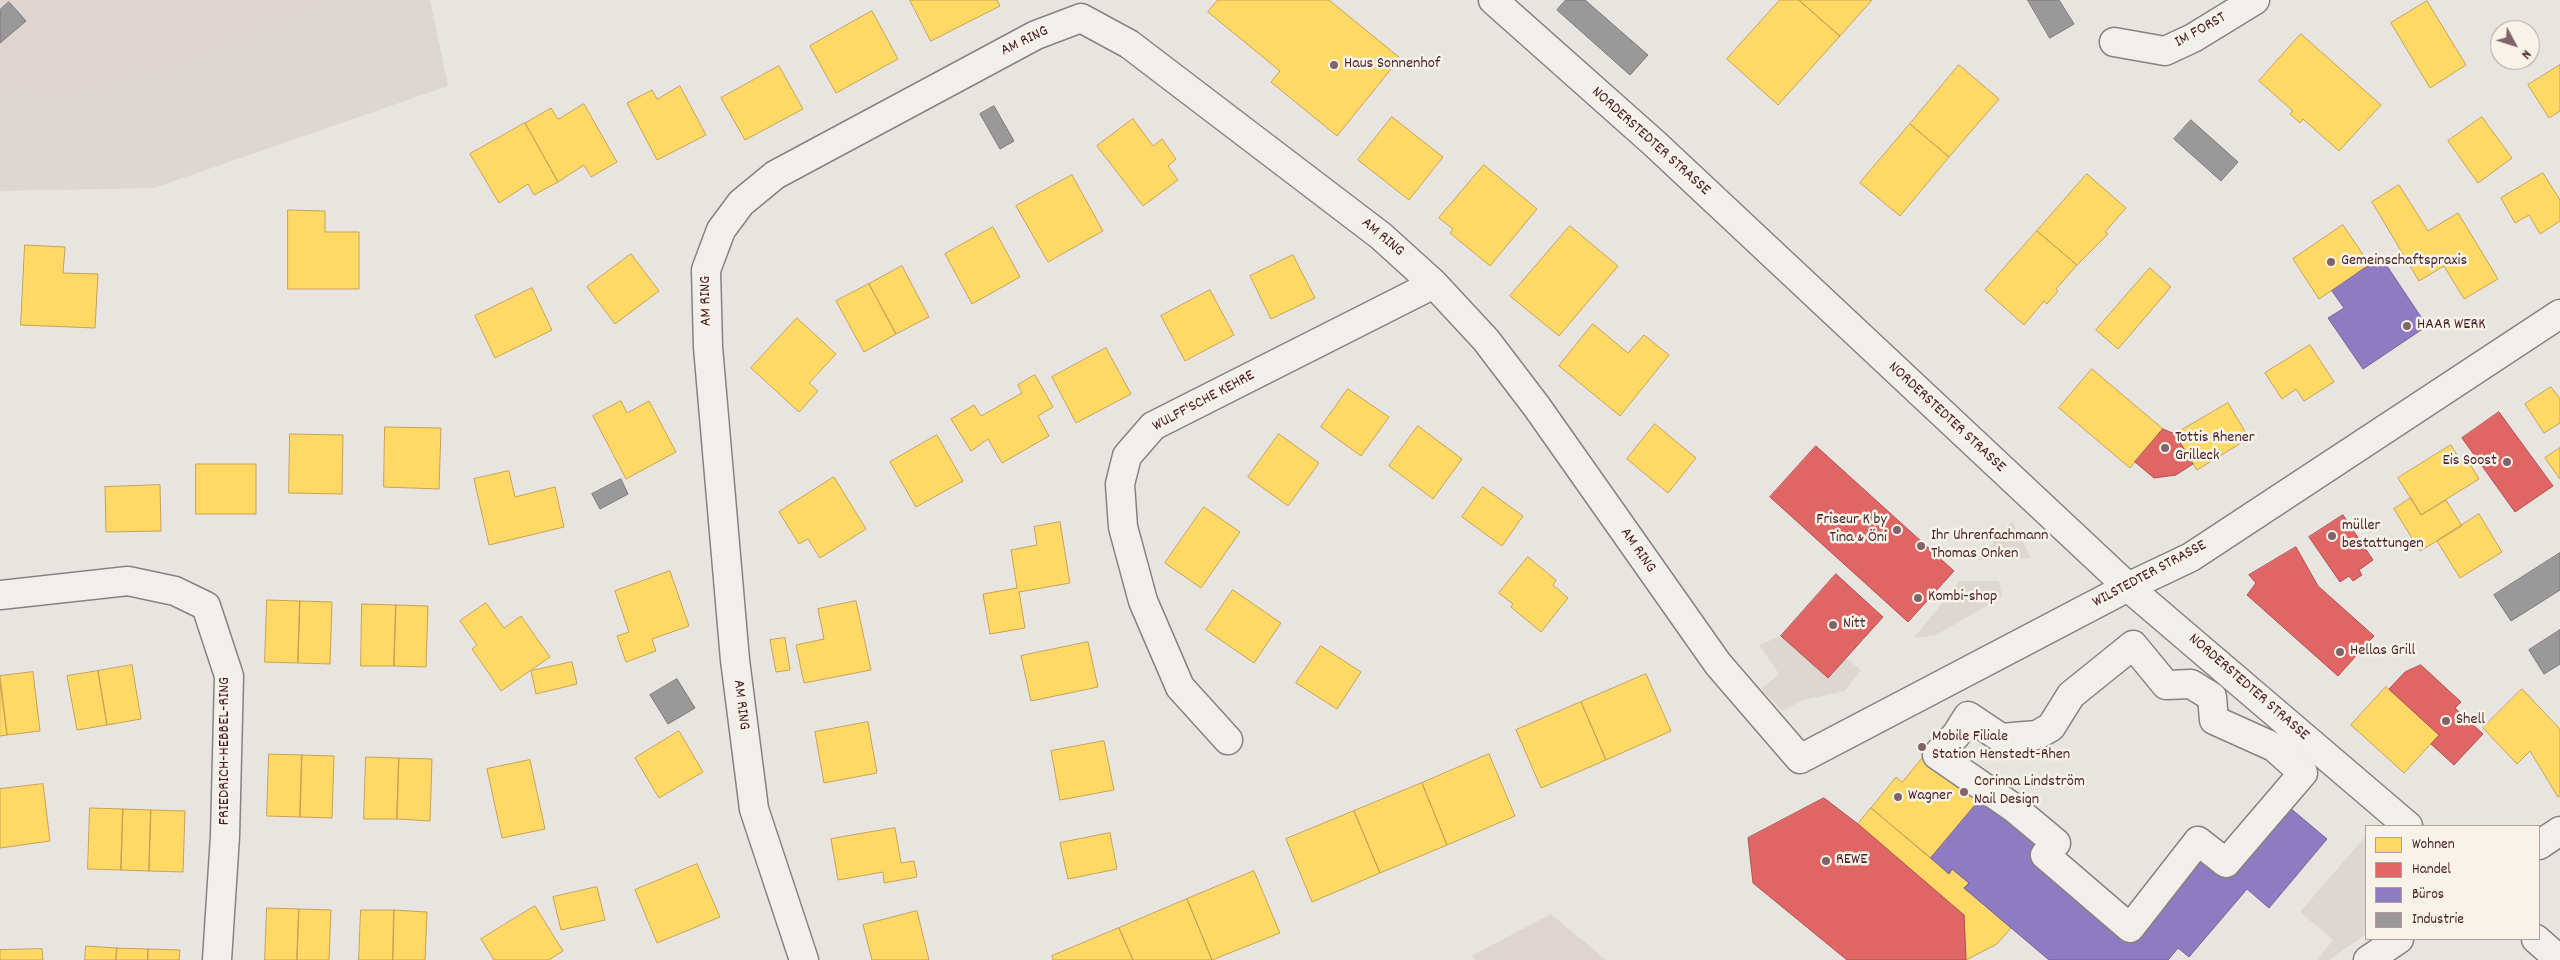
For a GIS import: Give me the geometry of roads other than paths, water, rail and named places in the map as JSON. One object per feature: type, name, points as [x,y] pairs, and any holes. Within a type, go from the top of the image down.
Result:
[{"type":"street","name":"NORDERSTEDTER STRASSE","points":[[1493,0],[1654,143],[2128,587],[2407,825]]},
{"type":"street","name":"IM FORST","points":[[2114,42],[2166,51],[2193,38],[2255,0]]},
{"type":"street","name":"AM RING","points":[[804,960],[754,809],[735,660],[708,347],[706,270],[721,230],[741,203],[776,175],[1036,35],[1082,18],[1129,44],[1381,236],[1434,284],[1486,340],[1537,407],[1718,664],[1800,759]]},
{"type":"street","name":"WULFF'SCHE KEHRE","points":[[1228,740],[1180,686],[1143,601],[1123,528],[1120,484],[1127,456],[1153,426],[1434,284]]},
{"type":"street","name":"WILSTEDTER STRASSE","points":[[1800,759],[2128,587],[2191,557],[2560,314]]},
{"type":"street","name":"FRIEDRICH-HEBBEL-RING","points":[[0,595],[128,581],[175,592],[206,606],[229,676],[225,836],[218,960]]},
{"type":"street","points":[[2133,645],[2166,685],[2191,684],[2212,696],[2214,720],[2274,747],[2303,773],[2226,863],[2198,841],[2130,928],[2045,856],[2056,843],[2014,808],[1938,755],[1956,735],[1968,716],[2001,738],[2036,735],[2051,727],[2071,695],[2133,645]]},
{"type":"street","points":[[2540,844],[2560,831]]},
{"type":"street","points":[[2368,960],[2398,940]]},
{"type":"street","points":[[2537,940],[2560,960]]},
{"type":"place","name":"Haus Sonnenhof","points":[[1334,65]]},
{"type":"place","name":"Gemeinschaftspraxis","points":[[2331,262]]},
{"type":"place","name":"HAAR WERK","points":[[2407,326]]},
{"type":"place","name":"Tottis Rhener Grilleck","points":[[2165,448]]},
{"type":"place","name":"Eis Soost","points":[[2507,462]]},
{"type":"place","name":"Friseur K by Tina & Öni","points":[[1897,530]]},
{"type":"place","name":"müller bestattungen","points":[[2332,536]]},
{"type":"place","name":"Ihr Uhrenfachmann Thomas Onken","points":[[1921,546]]},
{"type":"place","name":"Kombi-shop","points":[[1918,598]]},
{"type":"place","name":"Nitt","points":[[1833,625]]},
{"type":"place","name":"Hellas Grill","points":[[2340,652]]},
{"type":"place","name":"Shell","points":[[2446,721]]},
{"type":"place","name":"Mobile Filiale Station Henstedt-Rhen","points":[[1922,747]]},
{"type":"place","name":"Corinna Lindström Nail Design","points":[[1964,792]]},
{"type":"place","name":"Wagner","points":[[1898,797]]},
{"type":"place","name":"REWE","points":[[1826,861]]}]
